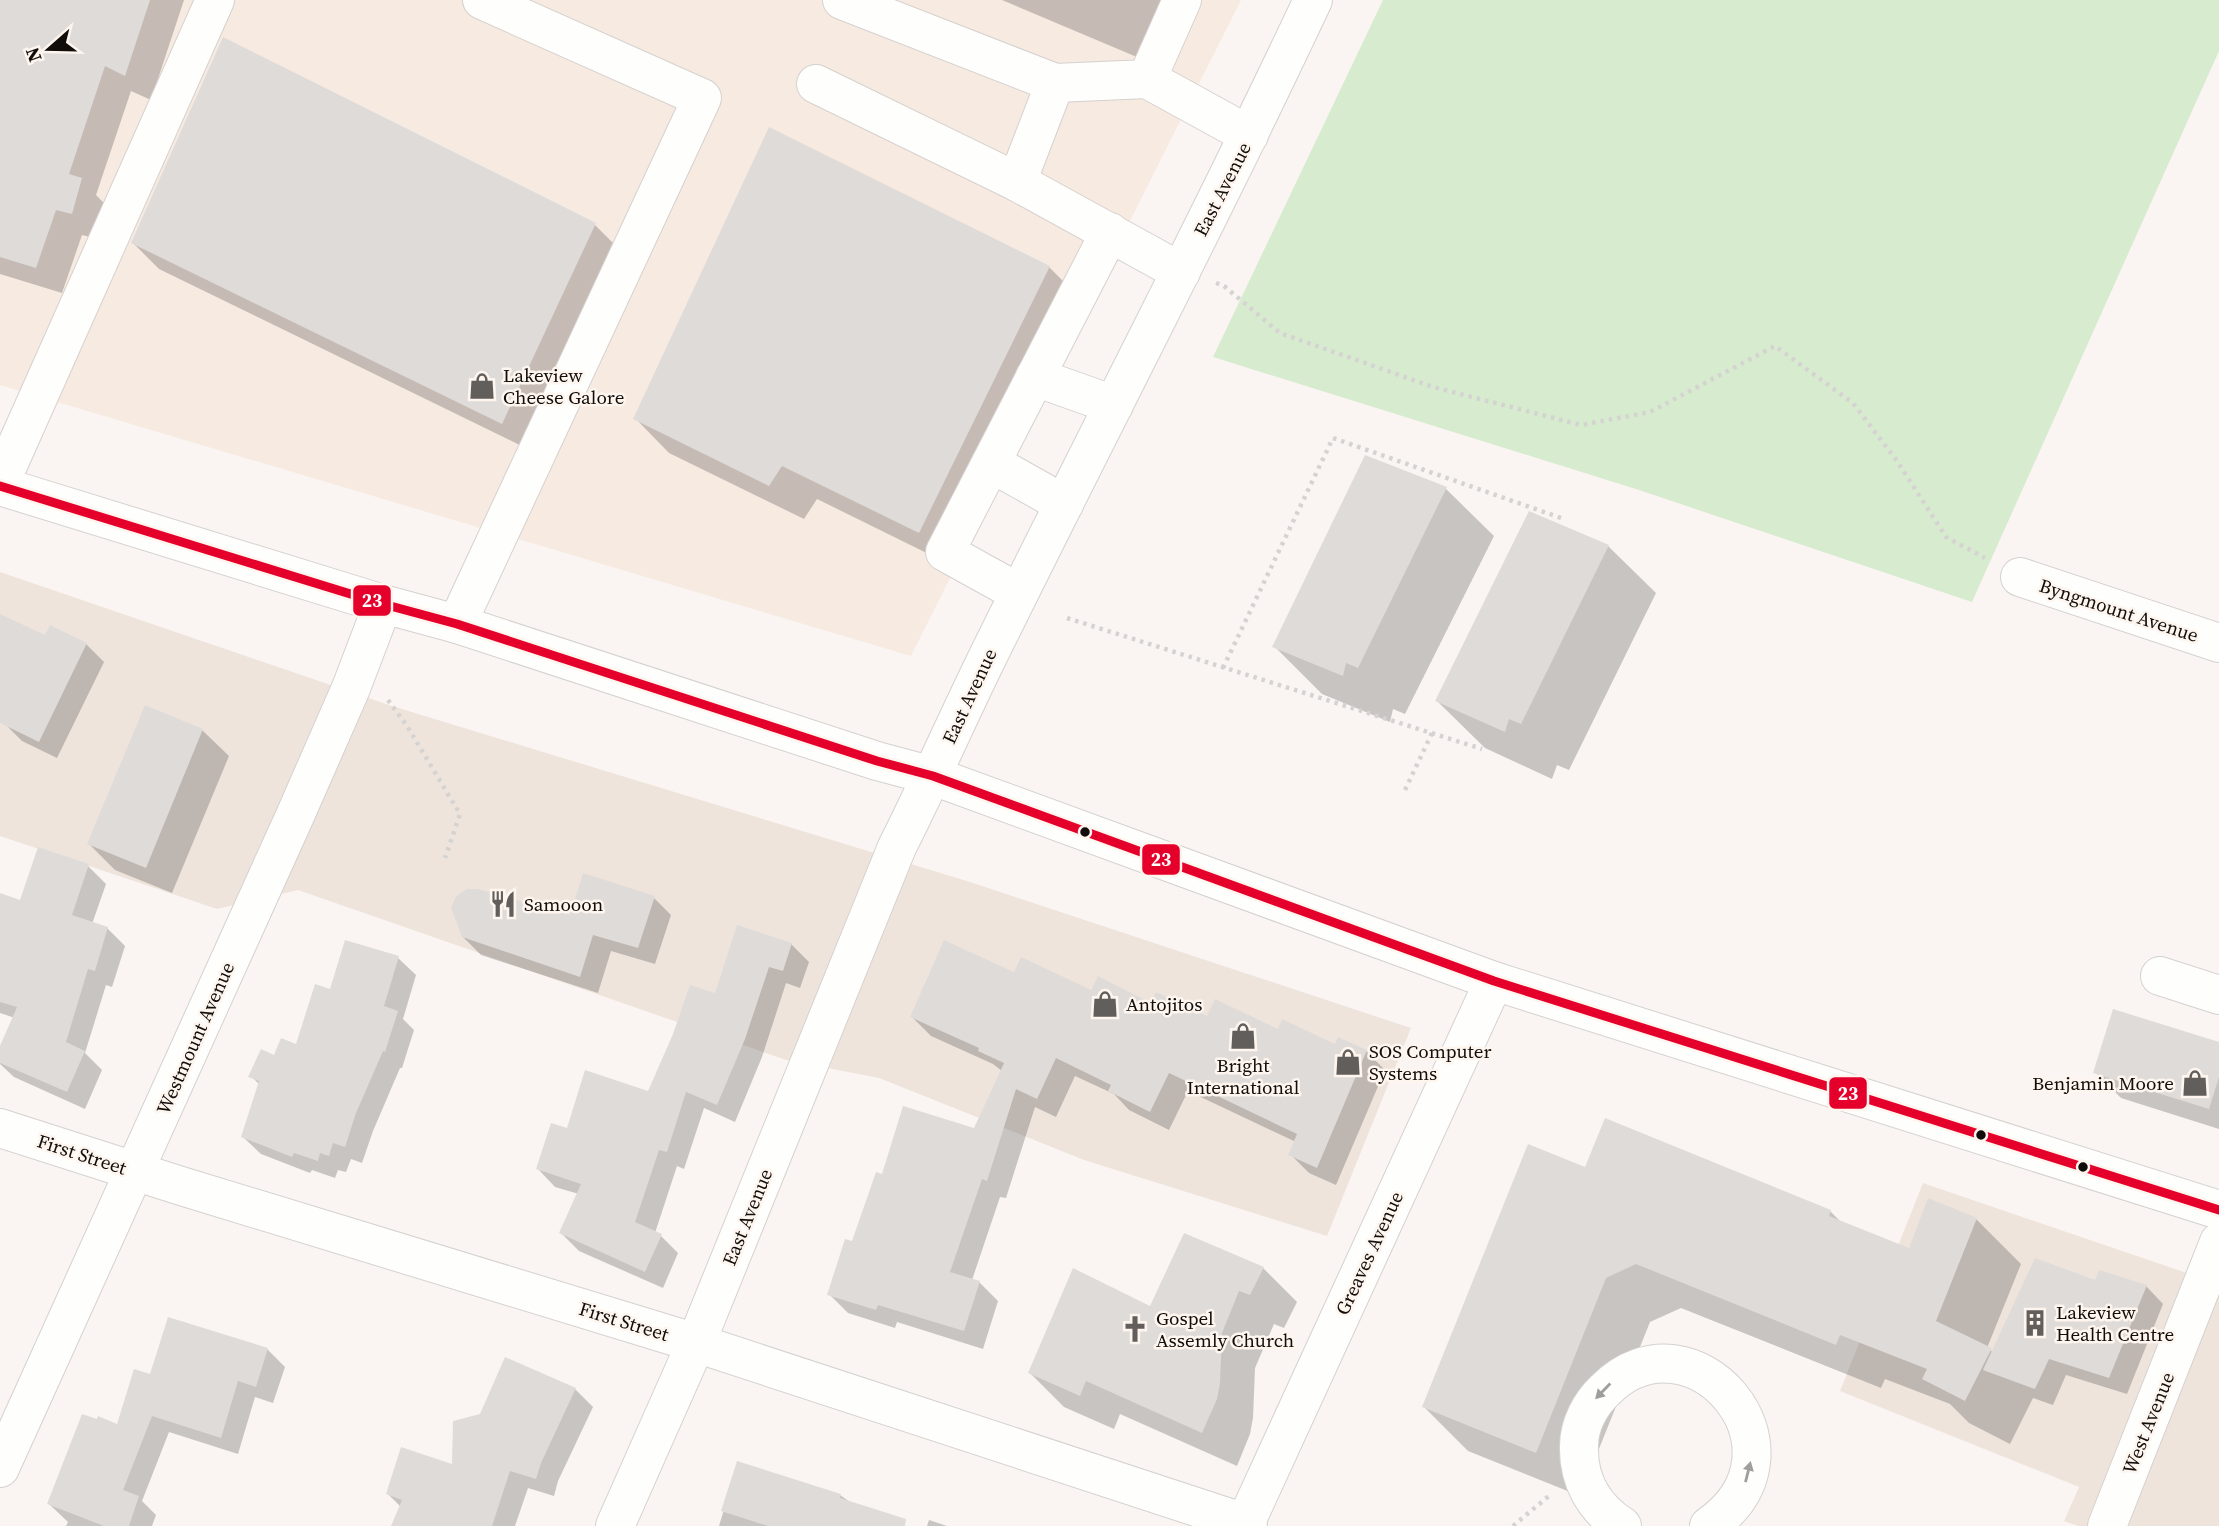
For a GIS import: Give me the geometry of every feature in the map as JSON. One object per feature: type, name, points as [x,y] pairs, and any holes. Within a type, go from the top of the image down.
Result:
[{"type":"street","points":[[215,0],[0,484],[383,604],[457,624],[877,761],[933,776],[1494,981],[2219,1210]]},
{"type":"street","points":[[457,624],[702,98],[482,0]]},
{"type":"street","points":[[842,0],[1055,83],[1147,79],[1250,135]]},
{"type":"street","points":[[1147,79],[1182,0]]},
{"type":"street","name":"East Avenue","points":[[615,1526],[696,1343],[897,847],[1019,593],[1250,135],[1313,0]]},
{"type":"street","points":[[1017,182],[1055,83]]},
{"type":"street","points":[[816,84],[1017,182],[1181,272]]},
{"type":"street","points":[[1019,593],[946,552],[1110,232]]},
{"type":"street","points":[[1035,377],[1114,405]]},
{"type":"street","points":[[991,463],[1064,504]]},
{"type":"street","name":"Byngmount Avenue","points":[[2020,577],[2219,643]]},
{"type":"street","name":"Westmount Avenue","points":[[0,1468],[341,712],[383,604]]},
{"type":"street","points":[[2160,976],[2219,995]]},
{"type":"street","name":"Greaves Avenue","points":[[1245,1525],[1494,981]]},
{"type":"street","name":"First Street","points":[[0,1128],[696,1343],[1245,1525]]},
{"type":"street","name":"West Avenue","points":[[2107,1526],[2219,1242]]},
{"type":"street","points":[[1622,1526],[1607,1516],[1590,1495],[1580,1469],[1578,1444],[1584,1420],[1596,1398],[1614,1380],[1636,1369],[1661,1364],[1686,1366],[1709,1376],[1728,1392],[1743,1413],[1751,1437],[1751,1462],[1745,1486],[1725,1520]]},
{"type":"path","points":[[1224,286],[1280,333],[1433,387],[1581,425],[1650,412],[1775,346],[1853,403],[1897,461],[1946,537],[2020,577]]},
{"type":"path","points":[[1223,668],[1333,438],[1564,519]]},
{"type":"path","points":[[1067,618],[1482,749]]},
{"type":"path","points":[[386,698],[407,726],[460,814],[445,858]]},
{"type":"path","points":[[1405,790],[1432,733]]},
{"type":"shaded area","points":[[0,0],[1241,0],[911,656],[0,385]]},
{"type":"shaded area","points":[[0,572],[392,706],[970,882],[1411,1028],[1327,1236],[1084,1160],[879,1078],[786,1060],[298,890],[217,909],[0,836]]},
{"type":"shaded area","points":[[1923,1183],[2219,1284],[2219,1526],[2078,1526],[2064,1521],[2079,1487],[1840,1391]]},
{"type":"green space","points":[[1383,0],[2219,0],[2219,51],[1972,602],[1639,490],[1213,357]]},
{"type":"building","points":[[0,0],[150,0],[125,76],[105,66],[69,174],[82,178],[72,214],[56,210],[36,268],[0,257]]},
{"type":"building","points":[[223,37],[596,223],[502,424],[131,243]]},
{"type":"building","points":[[769,127],[1050,266],[919,533],[782,466],[769,486],[633,419]]},
{"type":"building","points":[[1365,455],[1447,487],[1358,668],[1346,663],[1343,676],[1272,647]]},
{"type":"building","points":[[1529,511],[1609,545],[1521,724],[1509,719],[1505,732],[1435,701]]},
{"type":"building","points":[[0,614],[45,635],[50,625],[87,643],[39,742],[0,723]]},
{"type":"building","points":[[145,705],[203,729],[146,868],[87,844]]},
{"type":"building","points":[[38,847],[89,864],[72,915],[108,927],[95,971],[88,969],[66,1042],[85,1051],[67,1092],[0,1063],[0,1046],[17,1007],[0,1002],[0,893],[20,900]]},
{"type":"building","points":[[583,873],[655,896],[638,948],[593,935],[580,977],[462,937],[451,908],[456,896],[467,889],[478,889],[570,915]]},
{"type":"building","points":[[737,925],[792,943],[783,971],[769,967],[745,1039],[717,1105],[686,1092],[667,1152],[659,1150],[635,1222],[662,1234],[645,1272],[559,1233],[581,1184],[536,1169],[551,1123],[567,1128],[585,1070],[648,1091],[673,1034],[690,985],[715,993]]},
{"type":"building","points":[[345,940],[399,956],[384,1006],[398,1011],[385,1052],[383,1051],[356,1113],[345,1147],[333,1143],[329,1156],[320,1153],[318,1161],[294,1153],[292,1157],[241,1137],[259,1081],[248,1077],[261,1049],[274,1055],[281,1038],[296,1044],[315,984],[330,989]]},
{"type":"building","points":[[944,940],[1014,972],[1021,957],[1091,990],[1098,976],[1151,1003],[1156,992],[1207,1016],[1215,999],[1278,1029],[1282,1019],[1335,1044],[1338,1037],[1367,1050],[1317,1168],[1288,1155],[1297,1134],[1169,1073],[1150,1112],[1108,1091],[1111,1085],[1056,1058],[1037,1099],[1016,1089],[987,1181],[982,1179],[950,1272],[980,1281],[964,1331],[878,1305],[876,1310],[827,1295],[845,1239],[852,1241],[876,1172],[882,1174],[903,1106],[974,1128],[1004,1063],[978,1051],[979,1048],[910,1017]]},
{"type":"building","points":[[2113,1009],[2219,1042],[2219,1077],[2209,1109],[2093,1073]]},
{"type":"building","points":[[1605,1118],[1831,1210],[1829,1216],[1909,1248],[1928,1198],[1977,1218],[1936,1321],[1992,1348],[1965,1401],[1922,1379],[1927,1369],[1840,1335],[1836,1345],[1636,1264],[1606,1278],[1536,1453],[1422,1407],[1528,1144],[1585,1167]]},
{"type":"building","name":"Gospel Assemly Church","points":[[1184,1233],[1264,1267],[1250,1295],[1239,1291],[1222,1333],[1217,1399],[1202,1433],[1086,1381],[1080,1396],[1028,1373],[1073,1268],[1150,1306]]},
{"type":"building","points":[[2035,1258],[2095,1280],[2099,1270],[2147,1285],[2109,1378],[2049,1359],[2035,1389],[1983,1370]]},
{"type":"building","points":[[168,1317],[268,1348],[256,1387],[238,1381],[221,1438],[152,1416],[123,1490],[139,1496],[129,1526],[104,1526],[47,1504],[82,1414],[97,1419],[98,1416],[117,1424],[134,1369],[150,1374]]},
{"type":"building","points":[[505,1357],[576,1388],[536,1479],[510,1471],[492,1526],[391,1526],[402,1500],[386,1494],[401,1447],[452,1464],[453,1421],[480,1414]]},
{"type":"building","points":[[737,1461],[841,1494],[840,1498],[906,1519],[905,1526],[768,1526],[721,1511]]},
{"type":"transit line","name":"23","points":[[0,486],[383,604],[457,624],[877,761],[933,776],[1494,981],[2219,1210]]},
{"type":"place","name":"Lakeview Cheese Galore","points":[[482,386]]},
{"type":"place","name":"Samooon","points":[[503,904]]},
{"type":"place","name":"Antojitos","points":[[1105,1004]]},
{"type":"place","name":"Bright International","points":[[1243,1036]]},
{"type":"place","name":"SOS Computer Systems","points":[[1348,1062]]},
{"type":"place","name":"Benjamin Moore","points":[[2195,1083]]},
{"type":"place","name":"Lakeview Health Centre","points":[[2035,1323]]},
{"type":"place","name":"Gospel Assemly Church","points":[[1135,1329]]}]
